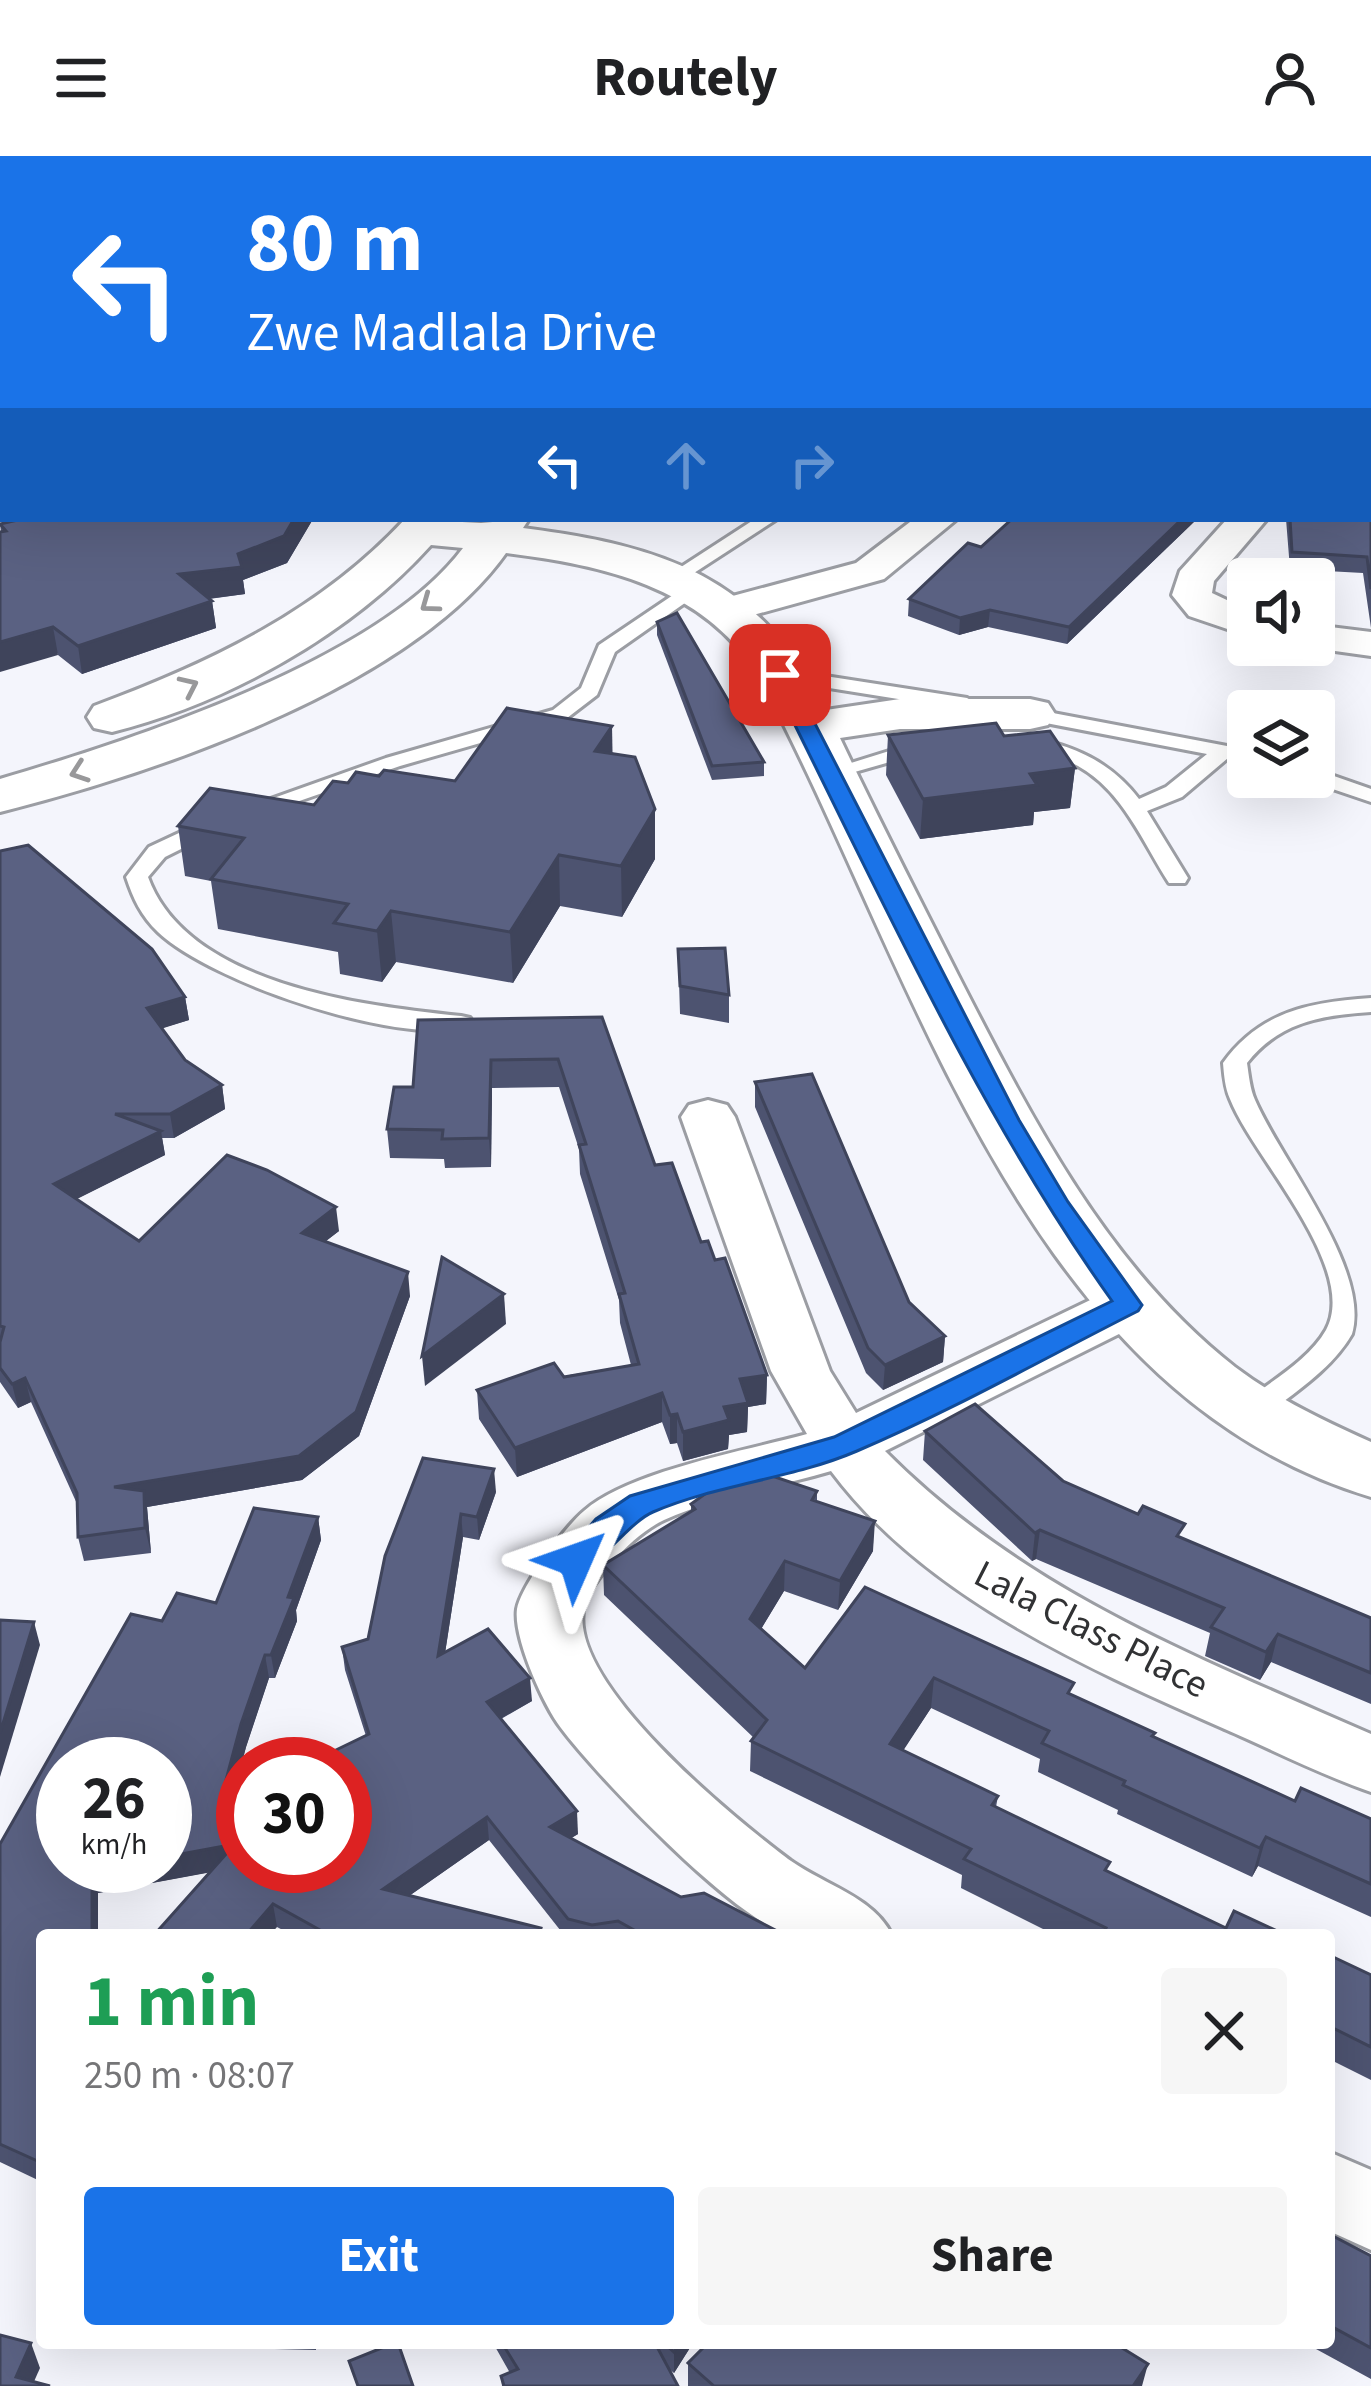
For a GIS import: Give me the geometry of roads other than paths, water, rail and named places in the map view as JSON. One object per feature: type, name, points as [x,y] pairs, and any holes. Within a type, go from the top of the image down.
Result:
[{"type":"street","points":[[697,594],[870,571],[934,522]]},
{"type":"street","points":[[1227,617],[1203,608],[1192,596],[1194,579],[1245,522]]},
{"type":"street","points":[[0,754],[149,704],[311,623],[372,578],[426,525],[502,528],[603,556],[697,594],[767,653],[1006,1120],[1058,1206],[1129,1305],[1210,1383],[1306,1443],[1371,1471]]},
{"type":"street","points":[[0,796],[220,723],[295,689],[372,646],[448,590],[502,528]]},
{"type":"street","points":[[1335,640],[1371,644]]},
{"type":"street","points":[[818,750],[900,714],[1015,727]]},
{"type":"street","name":"Lala Class Place","points":[[708,1117],[809,1390],[844,1445],[920,1525],[967,1564],[1074,1628],[1371,1764]]},
{"type":"street","points":[[844,1929],[787,1898],[711,1841],[657,1788],[583,1707],[560,1659],[550,1609],[576,1560],[607,1527],[641,1504],[844,1445],[1129,1305]]},
{"type":"street","points":[[1335,2192],[1371,2212]]},
{"type":"lane","points":[[488,1026],[360,1012],[268,985],[198,950],[164,924],[139,896],[137,877],[158,852],[214,823],[393,762],[560,714],[590,691],[606,649],[697,594],[765,522]]},
{"type":"lane","points":[[780,675],[1015,727],[1227,752]]},
{"type":"lane","points":[[1015,727],[1100,766],[1177,878]]},
{"type":"lane","points":[[818,750],[940,743]]},
{"type":"lane","points":[[1133,809],[1174,792],[1227,759]]},
{"type":"lane","points":[[1335,783],[1371,796]]},
{"type":"lane","points":[[1252,1410],[1318,1359],[1345,1324],[1352,1290],[1325,1234],[1242,1099],[1235,1063],[1249,1040],[1276,1022],[1311,1009],[1371,1005]]}]
